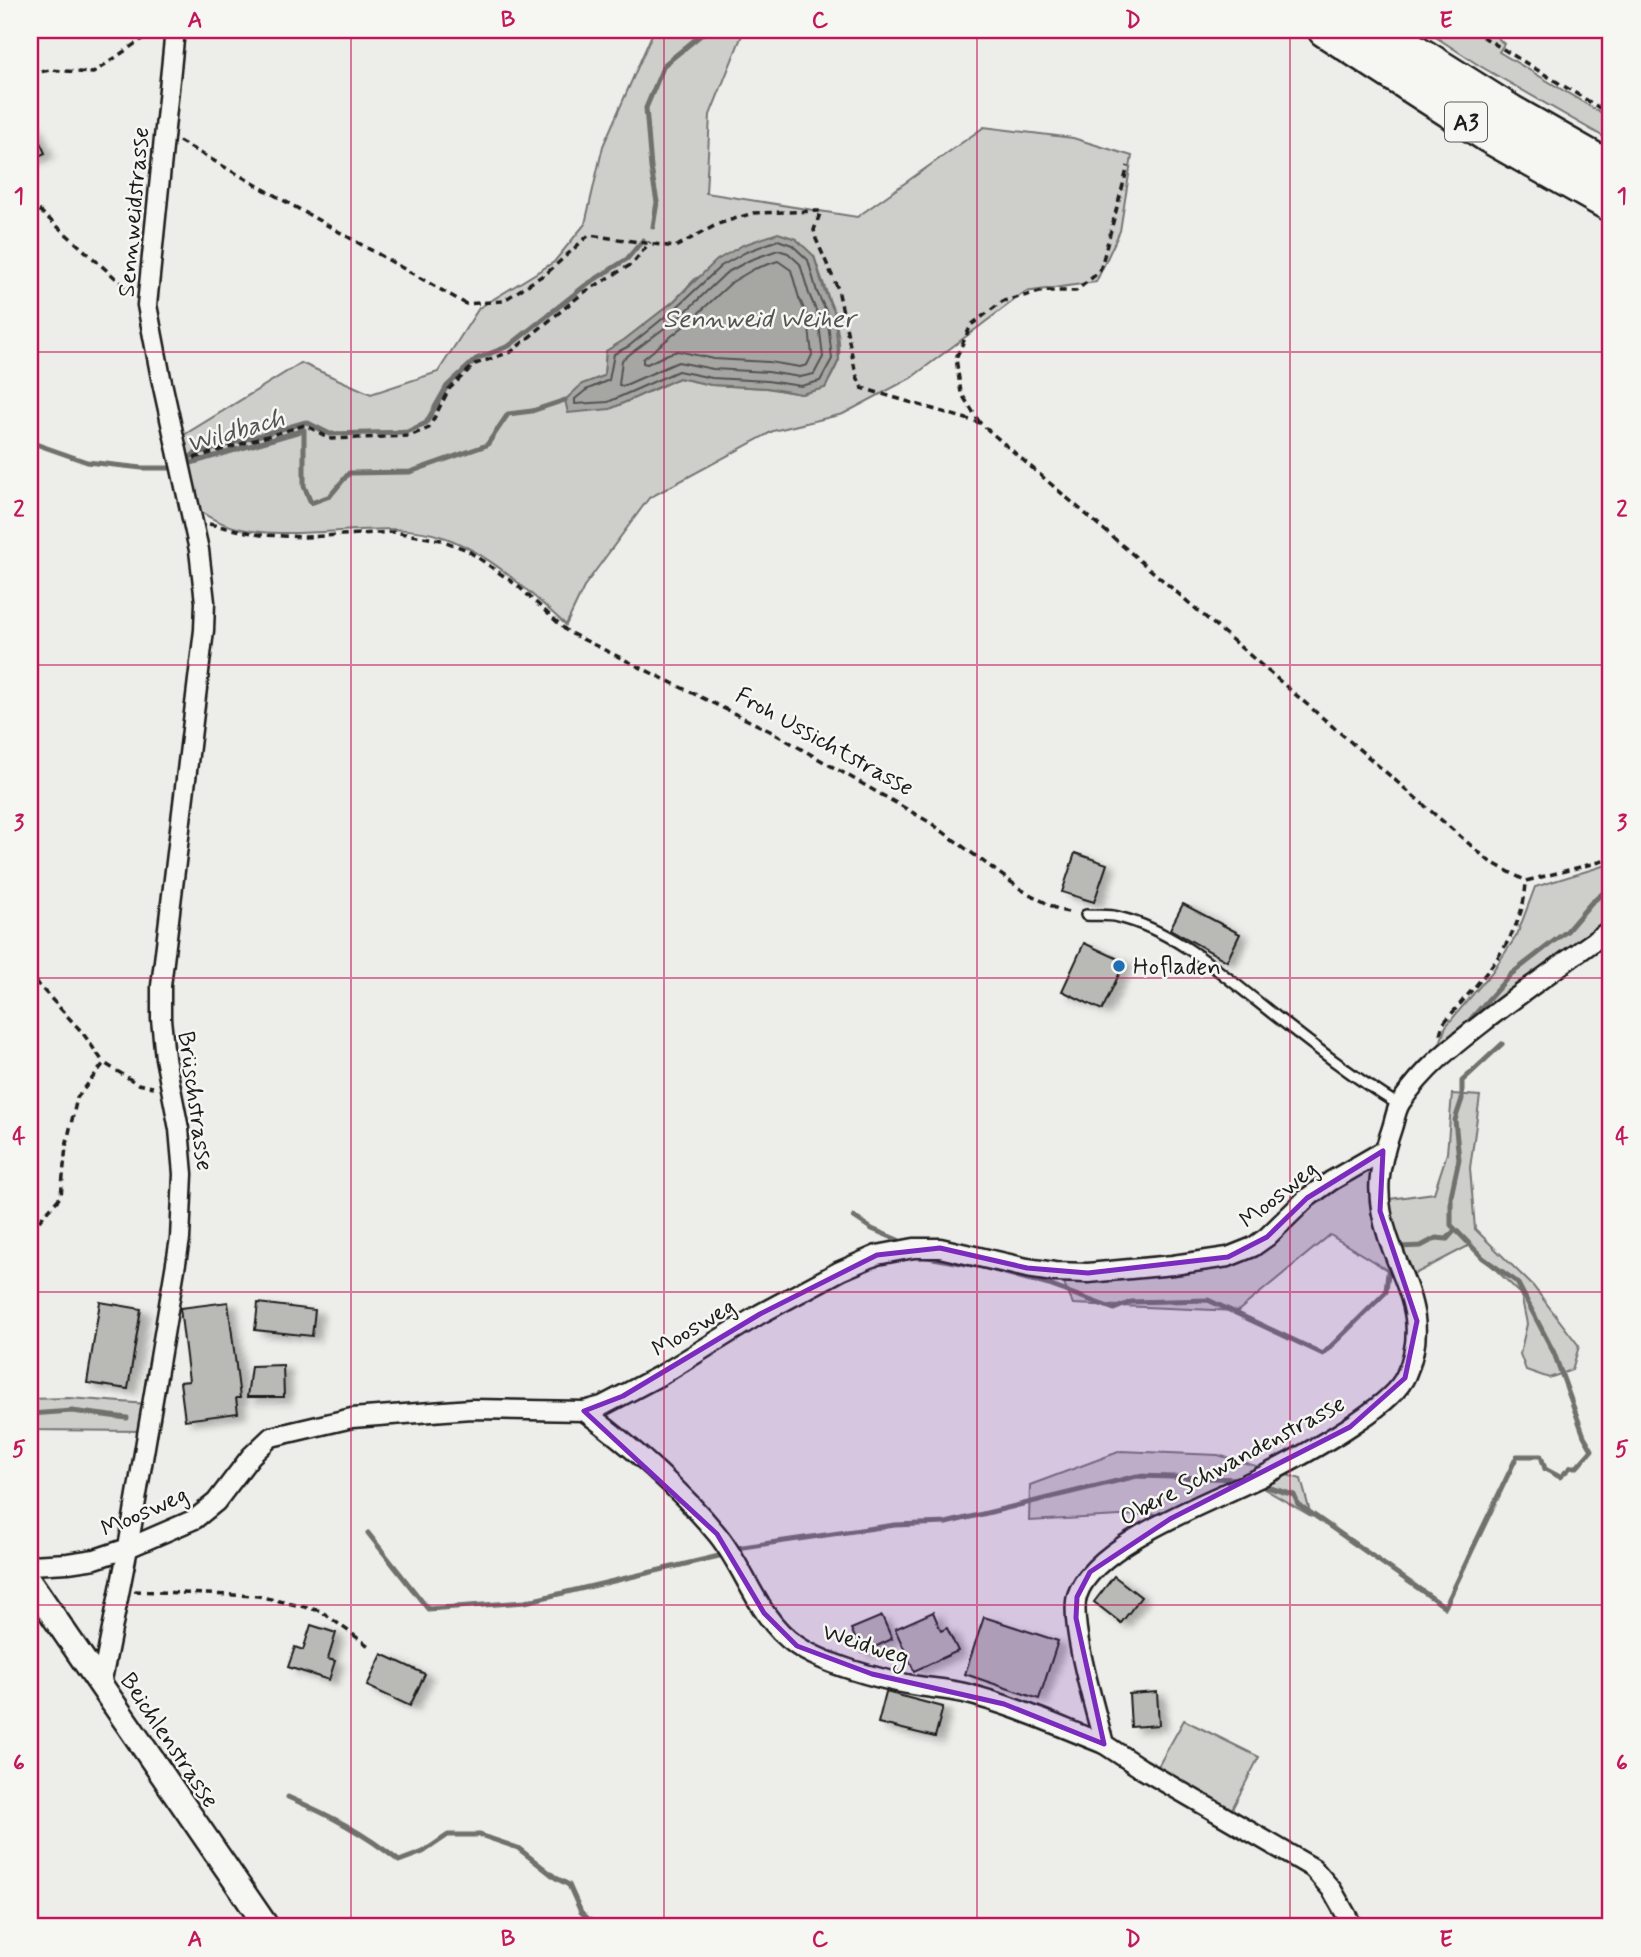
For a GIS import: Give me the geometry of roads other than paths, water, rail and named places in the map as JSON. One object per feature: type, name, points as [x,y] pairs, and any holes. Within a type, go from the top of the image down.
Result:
[{"type":"highway","name":"A3","points":[[1325,30],[1489,136],[1611,205]]},
{"type":"highway","name":"A3","points":[[1381,30],[1511,112],[1611,169]]},
{"type":"street","name":"Sennweidstrasse","points":[[175,30],[148,306],[185,464],[193,521]]},
{"type":"street","name":"Brüschstrasse","points":[[101,1685],[121,1589],[180,1239],[183,1174],[179,1129],[161,1019],[161,986],[204,630],[203,578],[193,521]]},
{"type":"street","name":"Obere Schwandenstrasse","points":[[1104,1744],[1081,1651],[1076,1618],[1077,1597],[1090,1572],[1114,1553],[1170,1519],[1259,1478],[1350,1427],[1378,1408],[1405,1378],[1416,1344],[1417,1321],[1411,1294],[1380,1211],[1378,1184],[1383,1152],[1399,1105],[1432,1063],[1540,979],[1611,929]]},
{"type":"street","name":"Moosweg","points":[[30,1565],[95,1559],[195,1519],[216,1502],[251,1456],[271,1437],[352,1418],[391,1414],[471,1409],[584,1411],[623,1396],[760,1314],[840,1271],[877,1255],[914,1248],[940,1248],[1027,1268],[1088,1273],[1228,1257],[1253,1247],[1307,1198],[1331,1181],[1383,1152]]},
{"type":"street","name":"Weidweg","points":[[584,1411],[671,1486],[717,1534],[764,1613],[777,1629],[797,1646],[820,1658],[872,1674],[1004,1704],[1104,1744]]},
{"type":"street","name":"Beichlenstrasse","points":[[30,1582],[267,1927]]},
{"type":"street","points":[[1104,1744],[1312,1868],[1332,1890],[1353,1927]]},
{"type":"lane","points":[[1086,915],[1116,916],[1152,929],[1193,951],[1296,1032],[1399,1105]]},
{"type":"water","name":"Sennweid Weiher","points":[[778,233],[796,239],[814,256],[824,290],[834,311],[839,360],[825,388],[801,394],[767,388],[711,385],[679,378],[610,409],[568,413],[565,400],[582,384],[604,376],[606,351],[673,302],[717,260],[743,245]]},
{"type":"waterway","points":[[653,227],[657,202],[646,108],[664,65],[707,30]]},
{"type":"waterway","points":[[185,463],[194,454],[306,422],[330,434],[407,432],[426,423],[447,386],[476,359],[509,346],[586,285],[627,259],[643,240]]},
{"type":"waterway","name":"Wildbach","points":[[30,442],[87,462],[142,468],[174,468],[304,430],[304,486],[311,503],[330,496],[349,473],[410,472],[487,445],[508,414],[532,411],[565,400]]},
{"type":"waterway","points":[[1462,1029],[1510,975],[1567,931],[1591,903],[1611,889]]},
{"type":"waterway","points":[[1260,1485],[1294,1495],[1298,1504],[1445,1607],[1517,1456],[1541,1456],[1545,1469],[1560,1477],[1571,1467],[1577,1467],[1592,1450],[1584,1436],[1554,1353],[1517,1282],[1483,1258],[1451,1225],[1451,1196],[1459,1159],[1455,1120],[1462,1099],[1462,1081],[1502,1044]]},
{"type":"waterway","points":[[854,1217],[872,1229],[898,1240]]},
{"type":"waterway","points":[[1400,1247],[1421,1246],[1436,1238],[1447,1239],[1455,1230]]},
{"type":"waterway","points":[[922,1256],[983,1267],[1049,1285],[1114,1309],[1131,1302],[1208,1300],[1323,1354],[1386,1292],[1389,1263]]},
{"type":"waterway","points":[[30,1414],[72,1411],[127,1418]]},
{"type":"waterway","points":[[736,1548],[895,1525],[946,1523],[1137,1476],[1243,1479]]},
{"type":"waterway","points":[[368,1533],[428,1609],[525,1602],[719,1556],[726,1552]]},
{"type":"waterway","points":[[288,1797],[346,1825],[399,1861],[423,1852],[448,1835],[480,1835],[518,1848],[569,1885],[581,1912],[597,1927]]},
{"type":"place","name":"Hofladen","points":[[1119,966]]}]
